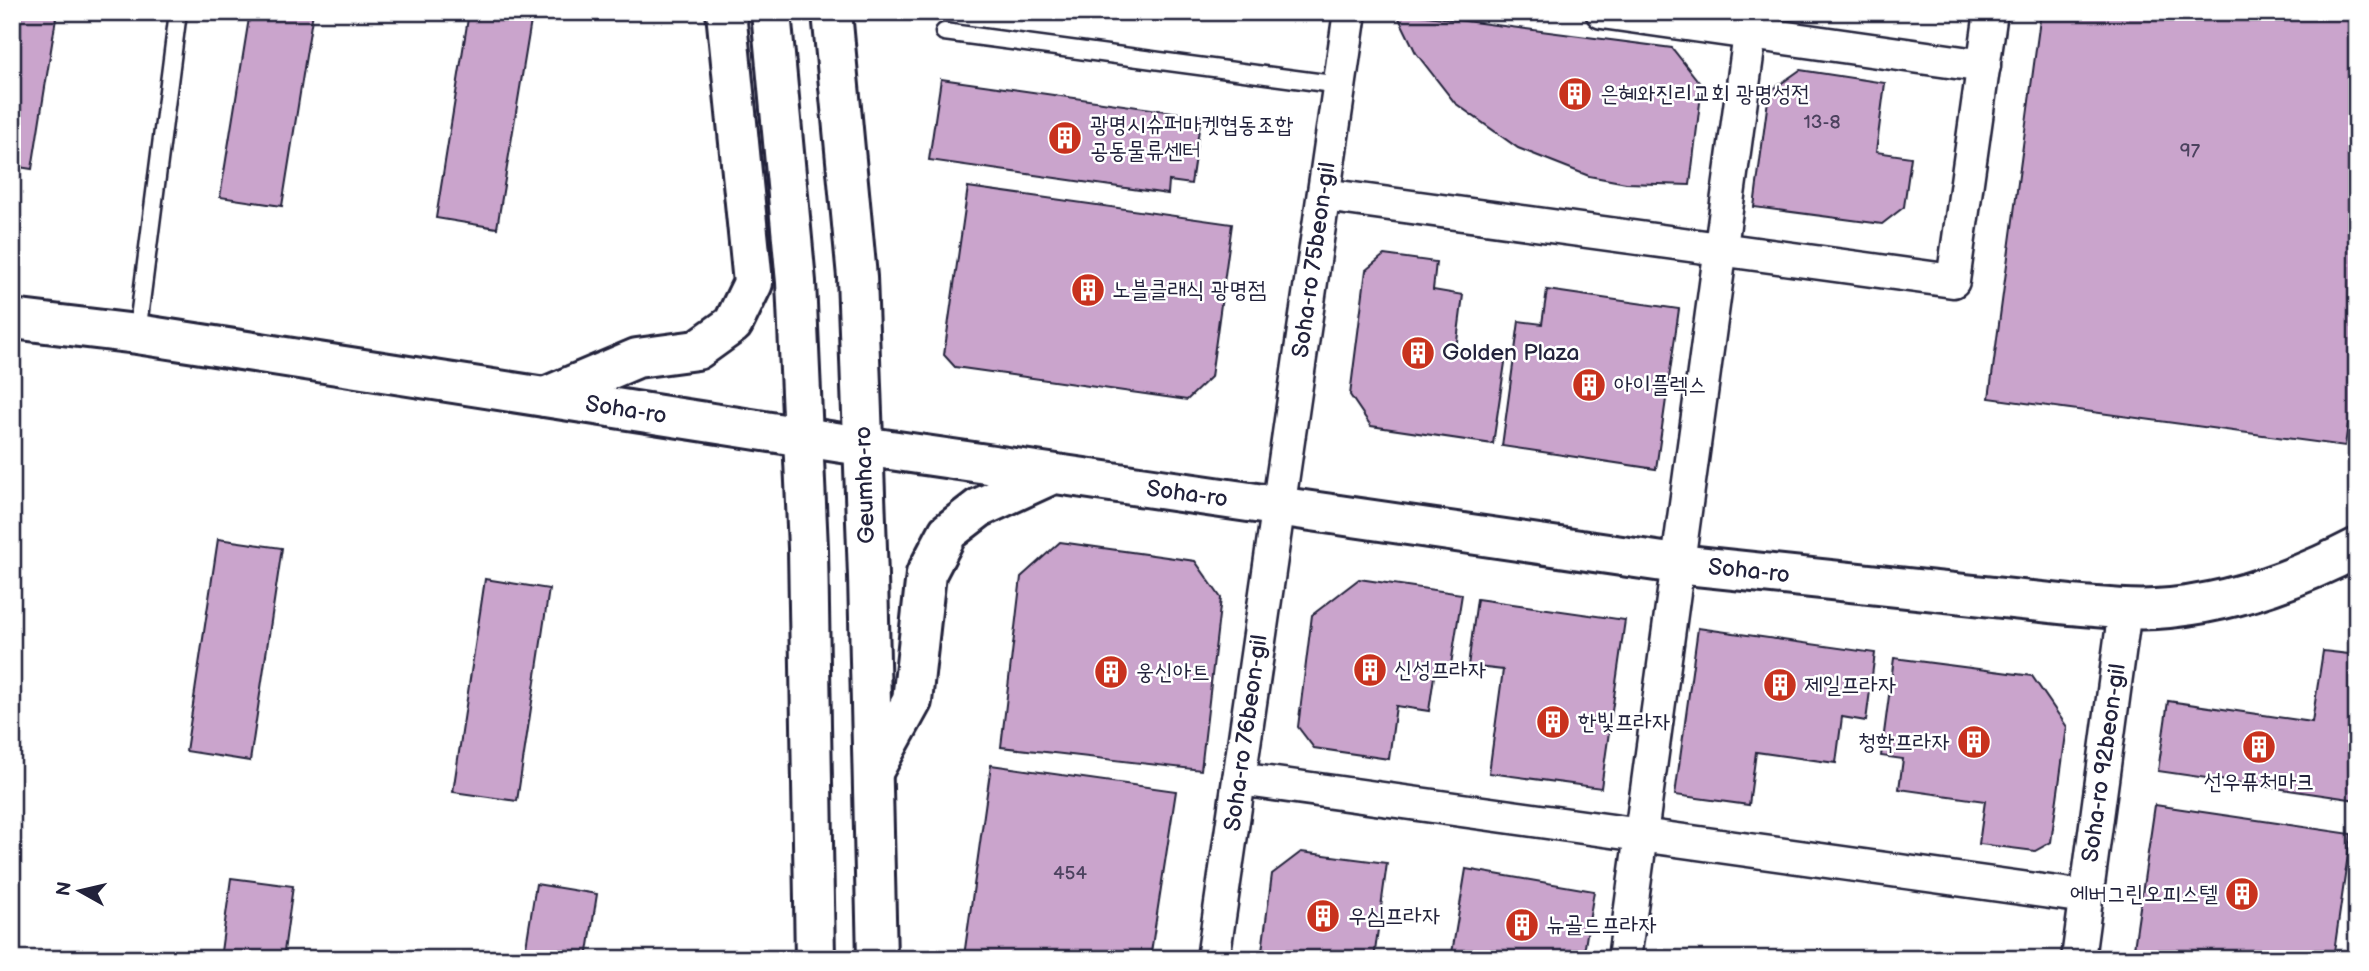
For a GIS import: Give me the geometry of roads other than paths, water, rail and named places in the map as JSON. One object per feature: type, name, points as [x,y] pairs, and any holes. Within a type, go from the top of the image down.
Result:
[{"type":"street","points":[[544,397],[637,358],[697,350],[733,324],[753,283],[726,12]]},
{"type":"street","points":[[771,12],[796,282],[809,562],[815,959]]},
{"type":"street","name":"Geumha-ro","points":[[832,12],[857,277],[877,959]]},
{"type":"street","name":"Soha-ro 75beon-gil","points":[[1279,508],[1350,12]]},
{"type":"street","points":[[1602,12],[1752,23],[1984,66]]},
{"type":"street","points":[[1324,195],[1953,281],[1991,12]]},
{"type":"street","points":[[1624,959],[1752,23]]},
{"type":"street","name":"Soha-ro","points":[[12,319],[136,334],[863,446],[1678,564],[2125,609],[2157,609],[2210,602],[2262,589],[2317,569],[2357,548]]},
{"type":"street","points":[[873,772],[912,702],[926,575],[948,533],[979,508],[1053,474]]},
{"type":"street","name":"Soha-ro 76beon-gil","points":[[1213,959],[1279,508]]},
{"type":"street","name":"Soha-ro 92beon-gil","points":[[2078,959],[2125,609]]},
{"type":"street","points":[[1239,779],[2087,897]]},
{"type":"lane","points":[[136,334],[178,12]]},
{"type":"lane","points":[[944,32],[1340,85]]},
{"type":"place","name":"은혜와진리교회 광명성전","points":[[1575,94]]},
{"type":"place","name":"광명시슈퍼마켓협동조합 공동물류센터","points":[[1065,138]]},
{"type":"place","name":"노블클래식 광명점","points":[[1088,290]]},
{"type":"place","name":"Golden Plaza","points":[[1418,353]]},
{"type":"place","name":"아이플렉스","points":[[1589,385]]},
{"type":"place","name":"신성프라자","points":[[1370,670]]},
{"type":"place","name":"웅신아트","points":[[1111,672]]},
{"type":"place","name":"제일프라자","points":[[1780,685]]},
{"type":"place","name":"한빛프라자","points":[[1553,722]]},
{"type":"place","name":"청학프라자","points":[[1974,742]]},
{"type":"place","name":"선우퓨처마크","points":[[2259,747]]},
{"type":"place","name":"에버그린오피스텔","points":[[2242,894]]},
{"type":"place","name":"우심프라자","points":[[1323,916]]},
{"type":"place","name":"뉴골드프라자","points":[[1522,925]]}]
